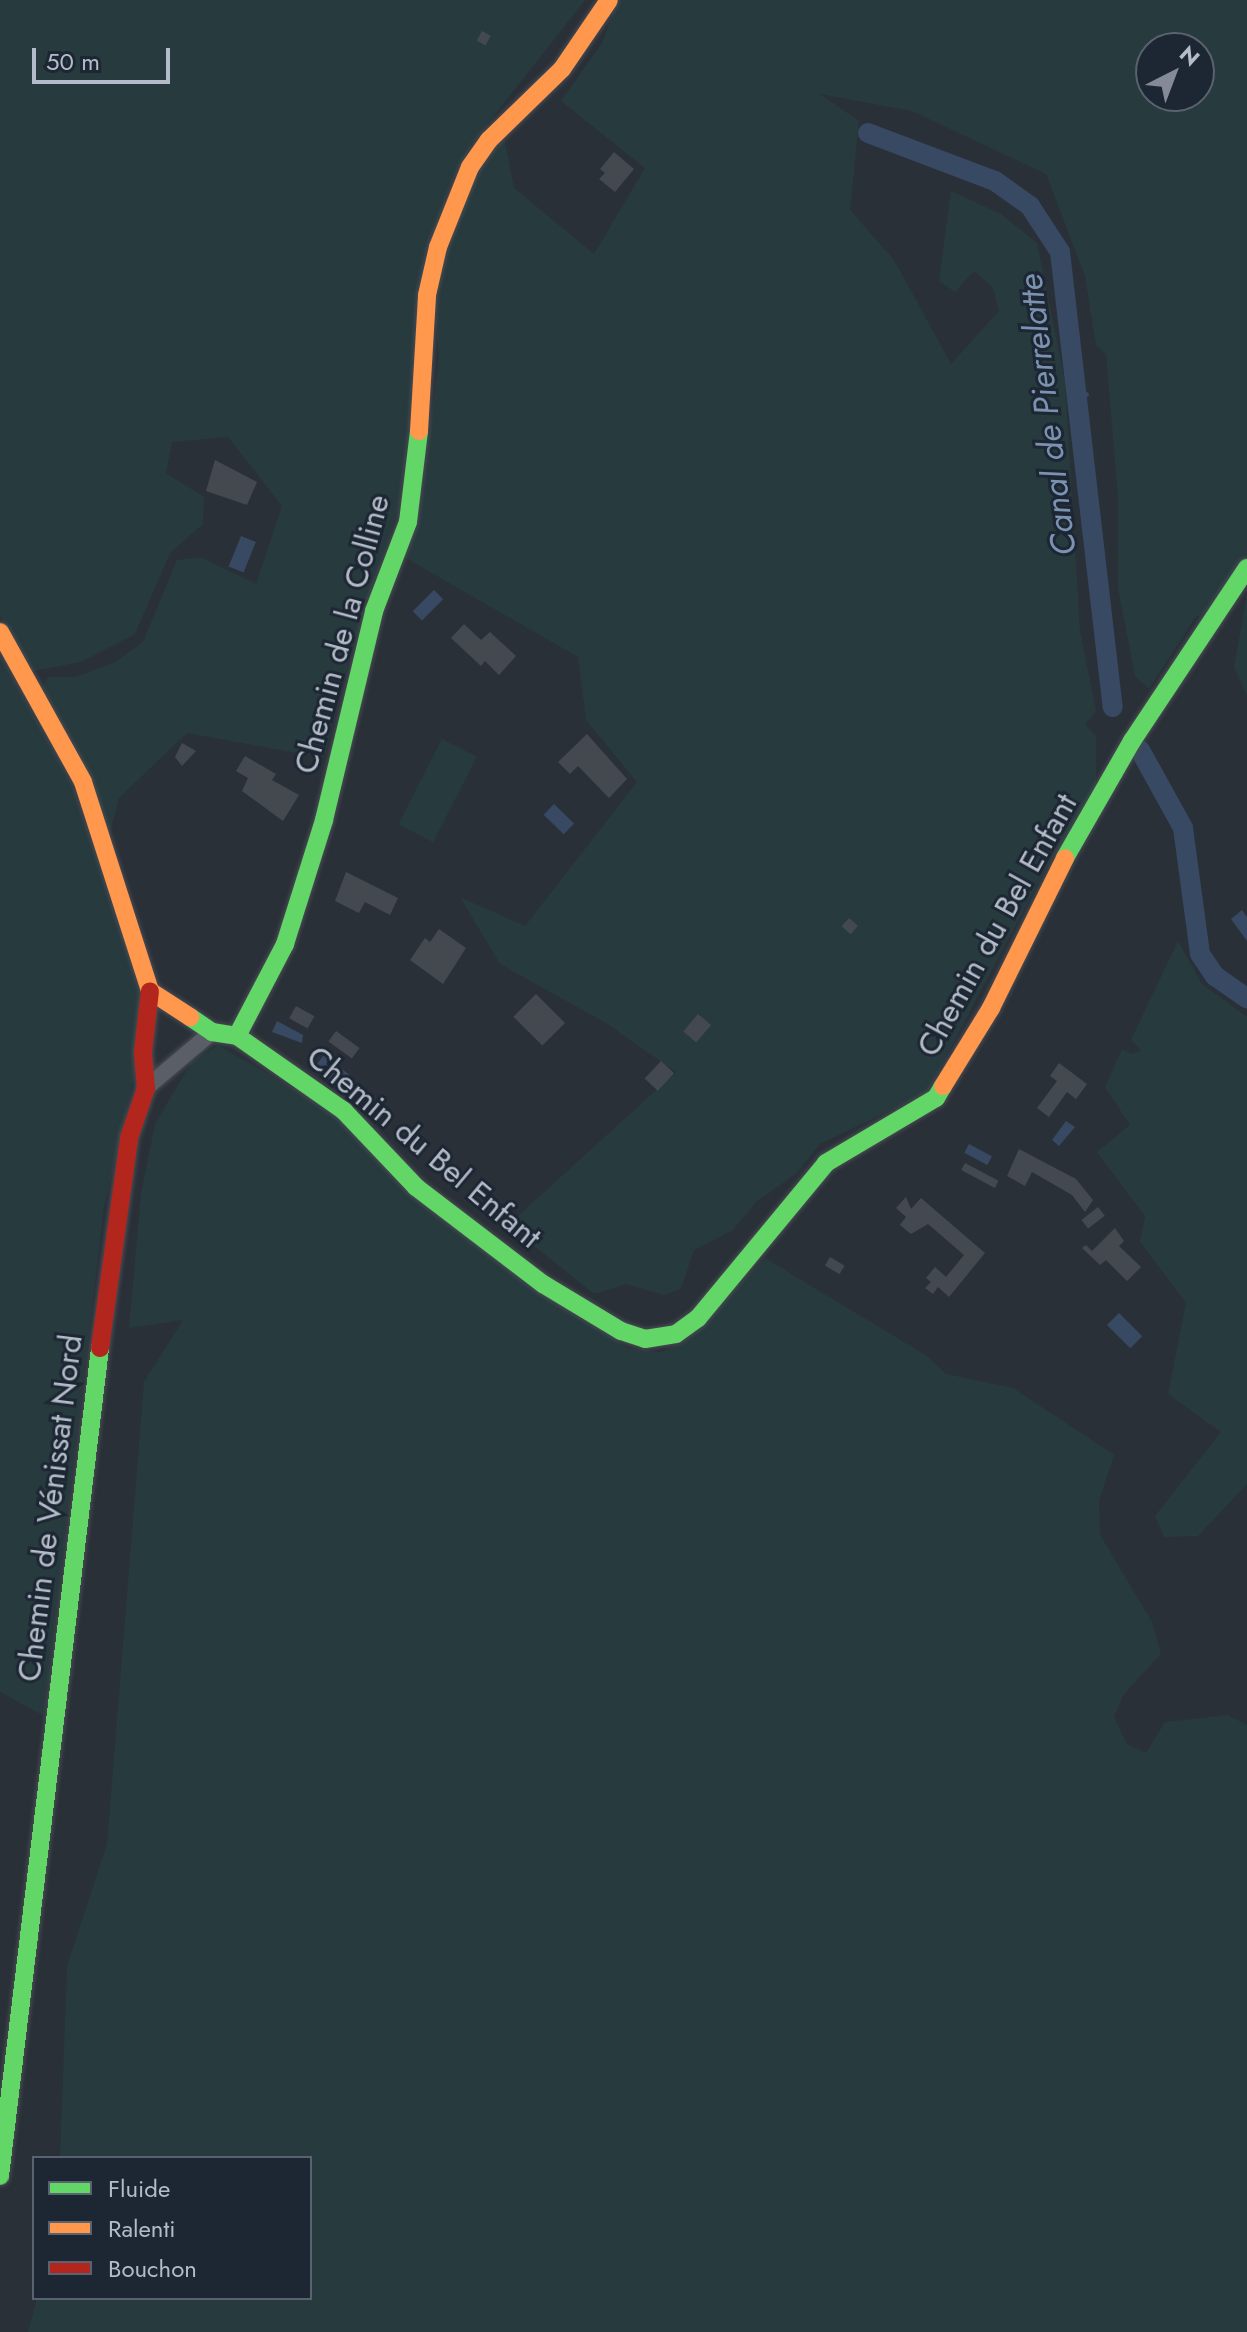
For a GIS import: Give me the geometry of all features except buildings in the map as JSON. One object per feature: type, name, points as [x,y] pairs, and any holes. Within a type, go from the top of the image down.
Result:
[{"type":"street","name":"Chemin de la Colline","points":[[237,1036],[285,944],[324,820],[374,611],[408,522],[425,387],[427,295],[443,234],[463,179],[489,140],[562,69],[609,0]]},
{"type":"street","name":"Chemin du Bel Enfant","points":[[150,991],[212,1032],[237,1036],[344,1111],[416,1187],[543,1284],[621,1331],[645,1339],[676,1334],[698,1318],[826,1163],[936,1098],[991,1008],[1037,907],[1132,741],[1247,568]]},
{"type":"street","points":[[0,632],[83,782],[150,991]]},
{"type":"street","name":"Chemin de Vénissat Nord","points":[[0,2176],[114,1232],[129,1138],[146,1088],[143,1052],[150,991]]},
{"type":"street","points":[[146,1088],[212,1032]]},
{"type":"green space","points":[[0,0],[585,0],[471,145],[450,185],[423,275],[420,352],[399,507],[352,649],[324,758],[187,733],[119,798],[108,841],[42,689],[48,677],[75,677],[114,663],[143,642],[177,560],[200,557],[256,584],[282,506],[228,437],[172,442],[166,473],[204,497],[203,524],[170,553],[135,634],[81,662],[32,671],[0,616]]},
{"type":"green space","points":[[618,0],[1247,0],[1247,556],[1213,607],[1195,618],[1149,689],[1135,676],[1118,588],[1118,497],[1106,354],[1096,345],[1085,276],[1046,174],[912,111],[820,94],[859,121],[850,210],[894,260],[951,364],[999,311],[993,288],[974,271],[955,292],[939,281],[951,191],[1001,214],[1037,243],[1065,381],[1080,631],[1096,711],[1085,724],[1096,736],[1096,793],[1043,874],[927,1093],[820,1144],[797,1173],[756,1202],[733,1230],[694,1250],[681,1289],[664,1295],[626,1284],[594,1294],[508,1225],[676,1072],[606,1023],[500,964],[460,897],[525,926],[637,782],[586,720],[578,657],[404,557],[433,406],[439,355],[433,297],[468,183],[504,137],[514,188],[594,254],[645,168],[561,101],[602,43]]},
{"type":"green space","points":[[1247,594],[1247,696],[1234,667]]},
{"type":"green space","points":[[0,655],[74,789],[141,988],[136,1069],[104,1207],[44,1716],[0,1692]]},
{"type":"green space","points":[[442,739],[477,757],[433,842],[398,825]]},
{"type":"green space","points":[[1178,941],[1202,984],[1247,1017],[1247,1484],[1198,1536],[1164,1537],[1155,1516],[1221,1432],[1168,1394],[1186,1303],[1140,1242],[1145,1216],[1097,1152],[1130,1125],[1105,1087],[1122,1049],[1131,1054],[1142,1051],[1131,1040]]},
{"type":"green space","points":[[218,1045],[353,1123],[573,1311],[627,1348],[660,1352],[682,1343],[765,1258],[927,1356],[946,1374],[1013,1388],[1114,1455],[1099,1500],[1100,1535],[1152,1622],[1161,1654],[1124,1694],[1114,1717],[1127,1744],[1146,1753],[1165,1722],[1228,1715],[1247,1725],[1247,2332],[28,2332],[36,2300],[312,2300],[312,2156],[60,2156],[67,1966],[107,1844],[144,1382],[183,1320],[129,1328],[141,1194],[155,1124],[191,1063]]},
{"type":"water","points":[[241,536],[256,542],[243,573],[229,567]]},
{"type":"water","points":[[434,590],[443,599],[422,620],[413,611]]},
{"type":"water","points":[[554,804],[574,823],[564,834],[544,815]]},
{"type":"water","points":[[1242,910],[1247,917],[1247,941],[1231,919]]},
{"type":"water","points":[[277,1021],[303,1035],[302,1043],[272,1032]]},
{"type":"water","points":[[324,1055],[350,1075],[340,1088],[314,1068]]},
{"type":"water","points":[[1066,1121],[1075,1127],[1059,1146],[1052,1140]]},
{"type":"water","points":[[969,1144],[992,1156],[987,1165],[964,1153]]},
{"type":"water","points":[[1119,1313],[1142,1336],[1130,1348],[1107,1325]]},
{"type":"waterway","name":"Canal de Pierrelatte","points":[[868,133],[995,181],[1030,206],[1060,252],[1113,707]]},
{"type":"waterway","points":[[1077,395],[1086,394]]},
{"type":"waterway","name":"Canal de Pierrelatte","points":[[1140,750],[1183,828],[1200,954],[1215,976],[1247,998]]},
{"type":"traffic: fast","points":[[237,1036],[285,944],[324,820],[374,611],[408,522],[419,431]]},
{"type":"traffic: fast","points":[[1065,858],[1132,741],[1247,568]]},
{"type":"traffic: fast","points":[[190,1017],[212,1032],[237,1036],[344,1111],[416,1187],[543,1284],[621,1331],[645,1339],[676,1334],[698,1318],[826,1163],[936,1098],[943,1086]]},
{"type":"traffic: fast","points":[[0,2176],[100,1348]]},
{"type":"traffic: slow","points":[[419,431],[427,295],[438,247],[470,167],[489,140],[562,69],[609,0]]},
{"type":"traffic: slow","points":[[0,632],[83,782],[150,991],[190,1017]]},
{"type":"traffic: slow","points":[[943,1086],[991,1008],[1065,858]]},
{"type":"traffic: jam","points":[[100,1348],[129,1138],[146,1088],[143,1052],[150,991]]}]
